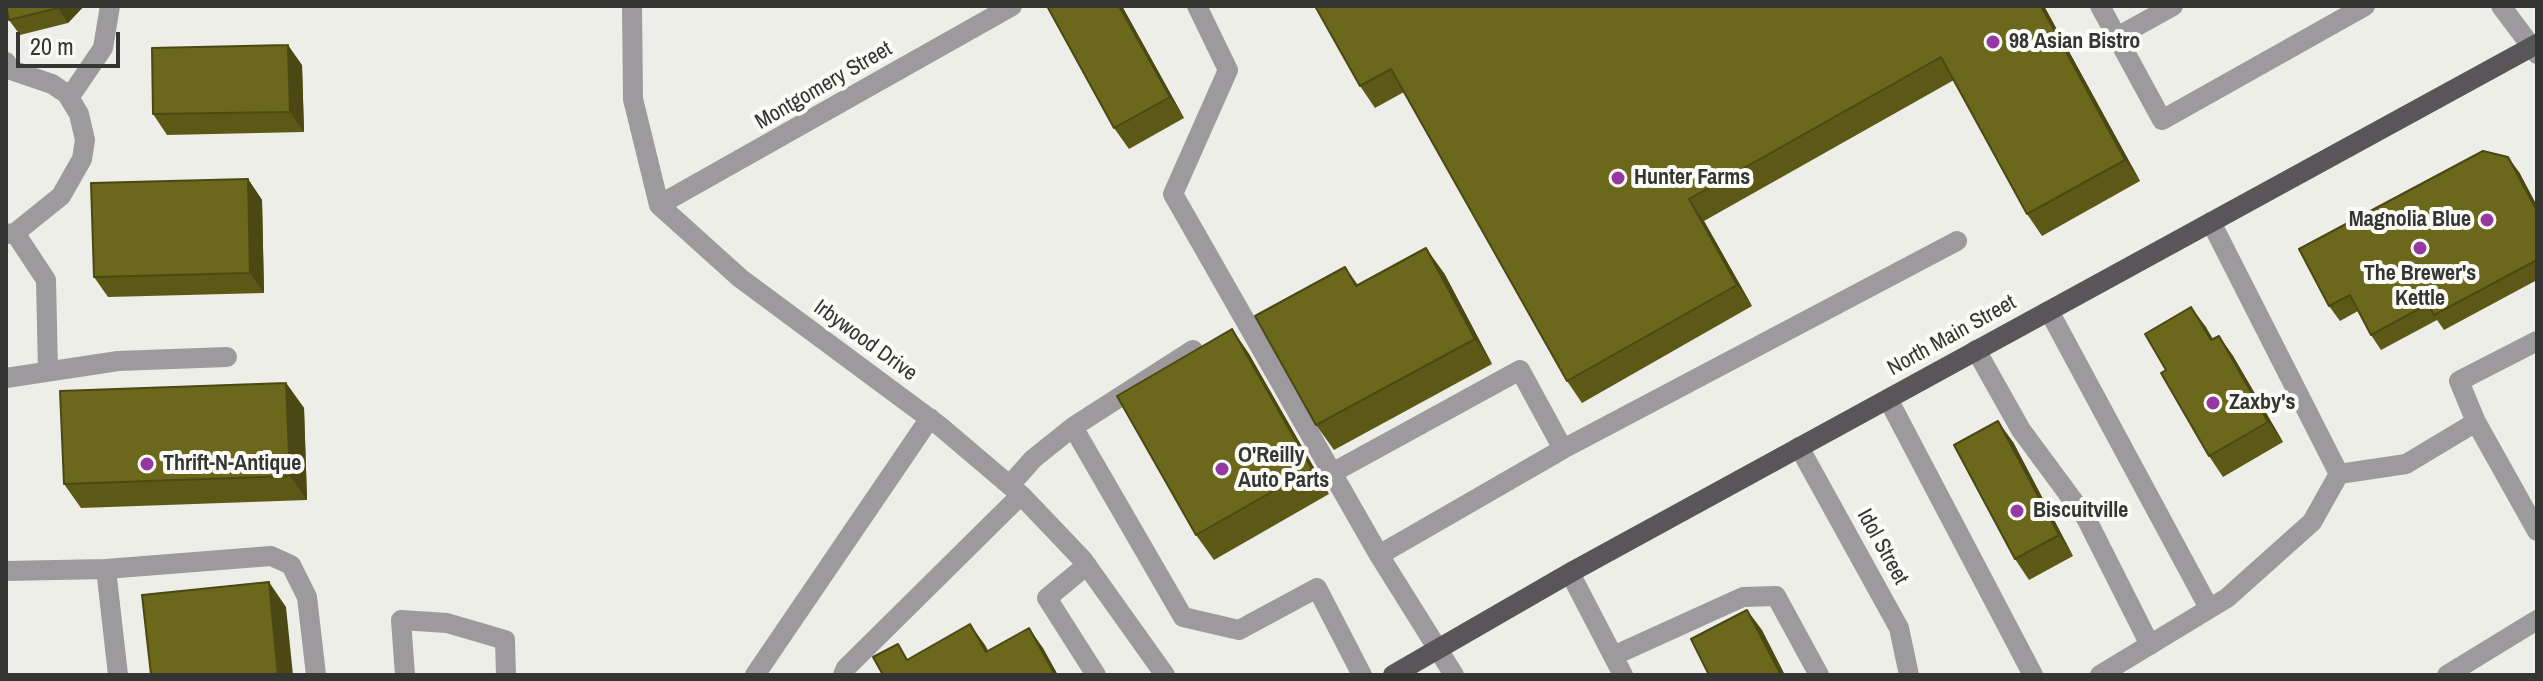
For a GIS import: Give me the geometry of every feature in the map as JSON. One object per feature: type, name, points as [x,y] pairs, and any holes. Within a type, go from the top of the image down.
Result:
[{"type":"main road","name":"North Main Street","points":[[1393,675],[1799,447],[2536,48]]},
{"type":"street","points":[[69,98],[103,48],[110,6]]},
{"type":"street","points":[[632,6],[633,99],[659,205]]},
{"type":"street","name":"Montgomery Street","points":[[659,205],[1012,6]]},
{"type":"street","points":[[1197,6],[1228,70],[1173,194],[1379,555],[1454,675]]},
{"type":"street","points":[[2100,6],[2162,120],[2365,6]]},
{"type":"street","points":[[2117,37],[2173,6]]},
{"type":"street","points":[[2501,6],[2536,48]]},
{"type":"street","points":[[6,62],[11,70],[52,84],[69,98],[79,114],[85,140],[82,159],[61,196],[11,234],[46,280],[48,371]]},
{"type":"street","name":"Irbywood Drive","points":[[659,205],[701,247],[930,418],[1015,490],[1087,565],[1163,674]]},
{"type":"street","points":[[2211,222],[2339,474]]},
{"type":"street","points":[[1379,555],[1563,449],[1957,241]]},
{"type":"street","points":[[2049,311],[2209,608]]},
{"type":"street","points":[[2537,341],[2459,381],[2476,422],[2537,531]]},
{"type":"street","points":[[843,675],[846,668],[1015,490],[1033,459],[1073,427],[1193,350]]},
{"type":"street","points":[[1976,350],[2021,430],[2086,518],[2150,645]]},
{"type":"street","points":[[6,378],[118,361],[227,357]]},
{"type":"street","points":[[1332,473],[1520,370],[1563,449]]},
{"type":"street","points":[[1888,399],[2033,675]]},
{"type":"street","points":[[755,675],[930,418]]},
{"type":"street","points":[[2339,474],[2406,464],[2476,422]]},
{"type":"street","points":[[1073,427],[1183,617],[1239,630],[1317,588],[1362,675]]},
{"type":"street","name":"Idol Street","points":[[1799,447],[1899,628],[1909,675]]},
{"type":"street","points":[[2100,675],[2227,598],[2312,522],[2339,474]]},
{"type":"street","points":[[6,571],[106,569],[271,556],[291,565],[307,597],[316,675]]},
{"type":"street","points":[[1087,565],[1047,598],[1096,675]]},
{"type":"street","points":[[106,569],[118,675]]},
{"type":"street","points":[[1570,573],[1623,675]]},
{"type":"street","points":[[1613,656],[1743,597],[1776,596],[1819,675]]},
{"type":"street","points":[[405,675],[401,620],[447,623],[505,640],[506,675]]},
{"type":"street","points":[[2447,675],[2537,620]]},
{"type":"building","points":[[6,6],[60,6],[9,20]]},
{"type":"building","points":[[1047,6],[1119,6],[1170,97],[1114,128]]},
{"type":"building","name":"Hunter Farms","points":[[1315,6],[2041,6],[2125,160],[2027,214],[1941,57],[1689,199],[1737,285],[1567,381],[1391,69],[1360,86]]},
{"type":"building","points":[[288,45],[290,112],[153,114],[152,48]]},
{"type":"building","points":[[2483,151],[2508,157],[2537,211],[2537,260],[2434,315],[2428,304],[2371,335],[2350,295],[2329,306],[2299,249]]},
{"type":"building","points":[[248,179],[250,273],[94,277],[91,183]]},
{"type":"building","points":[[1426,248],[1475,339],[1316,425],[1255,316],[1345,267],[1356,286]]},
{"type":"building","points":[[2191,307],[2211,340],[2219,336],[2268,422],[2209,456],[2161,373],[2166,370],[2145,334]]},
{"type":"building","points":[[1232,329],[1312,469],[1196,535],[1117,396]]},
{"type":"building","points":[[286,383],[290,476],[64,484],[60,391]]},
{"type":"building","points":[[1998,421],[2059,535],[2015,559],[1954,445]]},
{"type":"building","points":[[269,582],[278,675],[151,675],[142,595]]},
{"type":"building","points":[[1747,610],[1781,675],[1709,675],[1691,639]]},
{"type":"building","points":[[970,624],[986,652],[1029,628],[1055,675],[883,675],[873,657],[898,644],[907,660]]},
{"type":"place","name":"98 Asian Bistro","points":[[1993,42]]},
{"type":"place","name":"Hunter Farms","points":[[1618,178]]},
{"type":"place","name":"Magnolia Blue","points":[[2487,220]]},
{"type":"place","name":"The Brewer's Kettle","points":[[2420,248]]},
{"type":"place","name":"Zaxby's","points":[[2213,403]]},
{"type":"place","name":"Thrift-N-Antique","points":[[147,464]]},
{"type":"place","name":"O'Reilly Auto Parts","points":[[1222,469]]},
{"type":"place","name":"Biscuitville","points":[[2017,511]]}]
